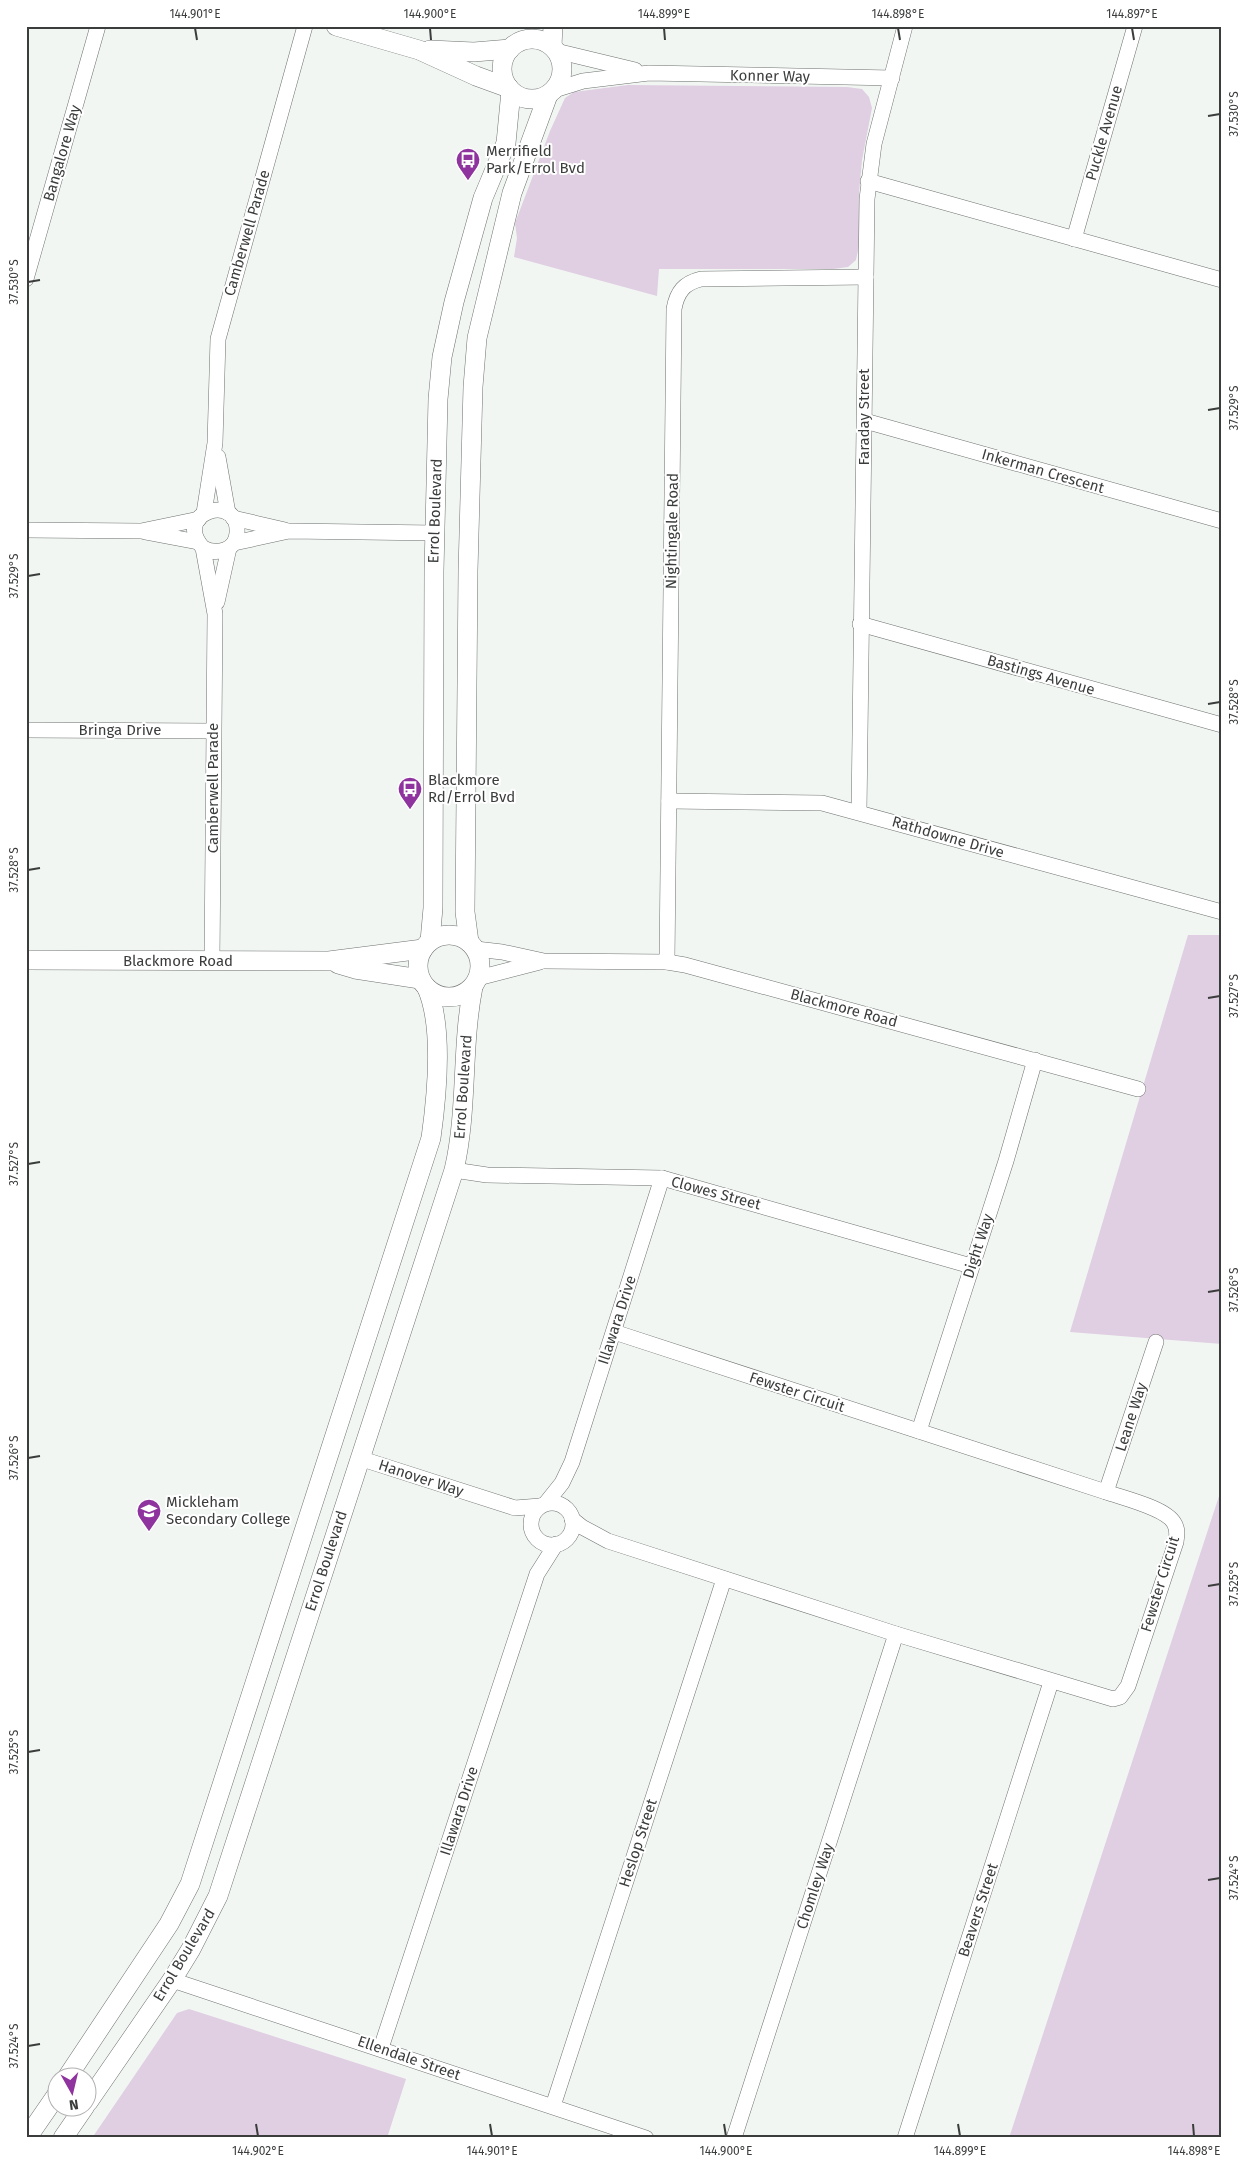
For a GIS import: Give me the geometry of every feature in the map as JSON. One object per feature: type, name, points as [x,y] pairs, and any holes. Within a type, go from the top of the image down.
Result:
[{"type":"street","name":"Bangalore Way","points":[[26,279],[98,26]]},
{"type":"street","name":"Camberwell Parade","points":[[201,516],[216,443],[218,339],[305,26]]},
{"type":"street","points":[[336,26],[419,50],[529,99],[551,92]]},
{"type":"street","points":[[510,89],[502,69],[519,26]]},
{"type":"street","points":[[472,946],[450,935],[440,936],[427,945],[418,969],[424,984],[435,994],[456,997],[475,983],[481,969],[472,946],[465,912],[468,571],[473,388],[476,348],[487,292],[512,193],[551,92],[562,75],[562,66],[554,48],[553,26]]},
{"type":"street","name":"Faraday Street","points":[[859,812],[860,624],[868,181],[874,144],[905,26]]},
{"type":"street","name":"Puckle Avenue","points":[[1074,239],[1135,26]]},
{"type":"street","points":[[419,50],[474,52],[512,47],[535,40],[554,48]]},
{"type":"street","name":"Konner Way","points":[[554,48],[586,60],[649,73]]},
{"type":"street","name":"Konner Way","points":[[551,92],[583,81],[649,73],[892,78]]},
{"type":"street","name":"Errol Boulevard","points":[[427,945],[433,908],[434,533],[442,357],[454,302],[483,198],[506,143],[510,89]]},
{"type":"street","points":[[868,181],[1222,280]]},
{"type":"street","name":"Nightingale Road","points":[[666,962],[676,300],[682,289],[689,282],[701,279],[866,277]]},
{"type":"street","name":"Inkerman Crescent","points":[[865,421],[1222,521]]},
{"type":"street","name":"Camberwell Parade","points":[[216,443],[231,515]]},
{"type":"street","points":[[141,531],[201,516],[215,509],[289,532]]},
{"type":"street","points":[[231,515],[238,530],[232,545]]},
{"type":"street","points":[[200,545],[195,528],[201,516]]},
{"type":"street","points":[[26,530],[141,531],[200,545],[217,552],[232,545],[289,532],[434,533]]},
{"type":"street","name":"Camberwell Parade","points":[[200,545],[215,614]]},
{"type":"street","name":"Camberwell Parade","points":[[212,962],[215,614],[232,545]]},
{"type":"street","name":"Bastings Avenue","points":[[860,624],[1222,726]]},
{"type":"street","name":"Bringa Drive","points":[[26,730],[213,731]]},
{"type":"street","name":"Rathdowne Drive","points":[[669,801],[822,803],[1222,912]]},
{"type":"street","name":"Blackmore Road","points":[[26,960],[329,961],[427,945]]},
{"type":"street","name":"Blackmore Road","points":[[472,946],[544,961],[666,962],[685,965],[1138,1089]]},
{"type":"street","name":"Blackmore Road","points":[[329,961],[355,969],[424,984]]},
{"type":"street","name":"Blackmore Road","points":[[475,983],[544,961]]},
{"type":"street","name":"Errol Boulevard","points":[[98,2087],[172,1980],[191,1949],[218,1896],[454,1170],[464,1117],[467,1016],[475,983]]},
{"type":"street","name":"Errol Boulevard","points":[[75,2066],[169,1924],[190,1884],[224,1780],[319,1480],[431,1138],[436,1104],[437,1060],[433,1004],[424,984]]},
{"type":"street","name":"Dight Way","points":[[919,1431],[1006,1161],[1035,1060]]},
{"type":"street","name":"Clowes Street","points":[[454,1170],[487,1175],[662,1178],[971,1266]]},
{"type":"street","name":"Illawara Drive","points":[[571,1516],[567,1485],[572,1462],[662,1178]]},
{"type":"street","name":"Fewster Circuit","points":[[571,1516],[582,1528],[608,1541],[896,1634],[1051,1682],[1113,1699],[1125,1693],[1176,1542],[1177,1532],[1170,1517],[1106,1492],[614,1332]]},
{"type":"street","name":"Leane Way","points":[[1106,1492],[1156,1342]]},
{"type":"street","name":"Hanover Way","points":[[359,1458],[515,1508],[543,1505]]},
{"type":"street","name":"Illawara Drive","points":[[543,1505],[562,1483],[572,1462]]},
{"type":"street","name":"Hanover Way","points":[[484,1498],[512,1513],[534,1535]]},
{"type":"street","points":[[559,1504],[571,1516],[571,1532],[559,1543],[542,1542],[534,1535],[532,1518],[543,1505],[559,1504]]},
{"type":"street","name":"Illawara Drive","points":[[380,2048],[537,1574],[539,1556],[534,1535]]},
{"type":"street","name":"Fewster Circuit","points":[[559,1543],[588,1538],[608,1541]]},
{"type":"street","name":"Illawara Drive","points":[[537,1574],[559,1543]]},
{"type":"street","name":"Heslop Street","points":[[553,2106],[724,1579]]},
{"type":"street","name":"Chomley Way","points":[[734,2138],[896,1634]]},
{"type":"street","name":"Beavers Street","points":[[905,2138],[1051,1682]]},
{"type":"street","name":"Ellendale Street","points":[[172,1980],[646,2138]]},
{"type":"street","points":[[31,2136],[48,2109]]},
{"type":"street","points":[[63,2138],[78,2116]]},
{"type":"shaded area","points":[[628,85],[847,87],[862,89],[869,97],[872,108],[862,160],[859,193],[859,246],[856,260],[848,267],[833,269],[659,269],[657,296],[514,257],[517,238],[515,223],[550,131],[565,98],[574,92]]},
{"type":"shaded area","points":[[1188,935],[1222,935],[1222,1344],[1070,1332]]},
{"type":"shaded area","points":[[1222,1487],[1222,2138],[1009,2138]]},
{"type":"shaded area","points":[[189,2009],[406,2079],[387,2138],[92,2138],[177,2013]]},
{"type":"place","name":"Merrifield Park/Errol Bvd","points":[[468,181]]},
{"type":"place","name":"Blackmore Rd/Errol Bvd","points":[[410,810]]},
{"type":"place","name":"Mickleham Secondary College","points":[[149,1532]]}]
